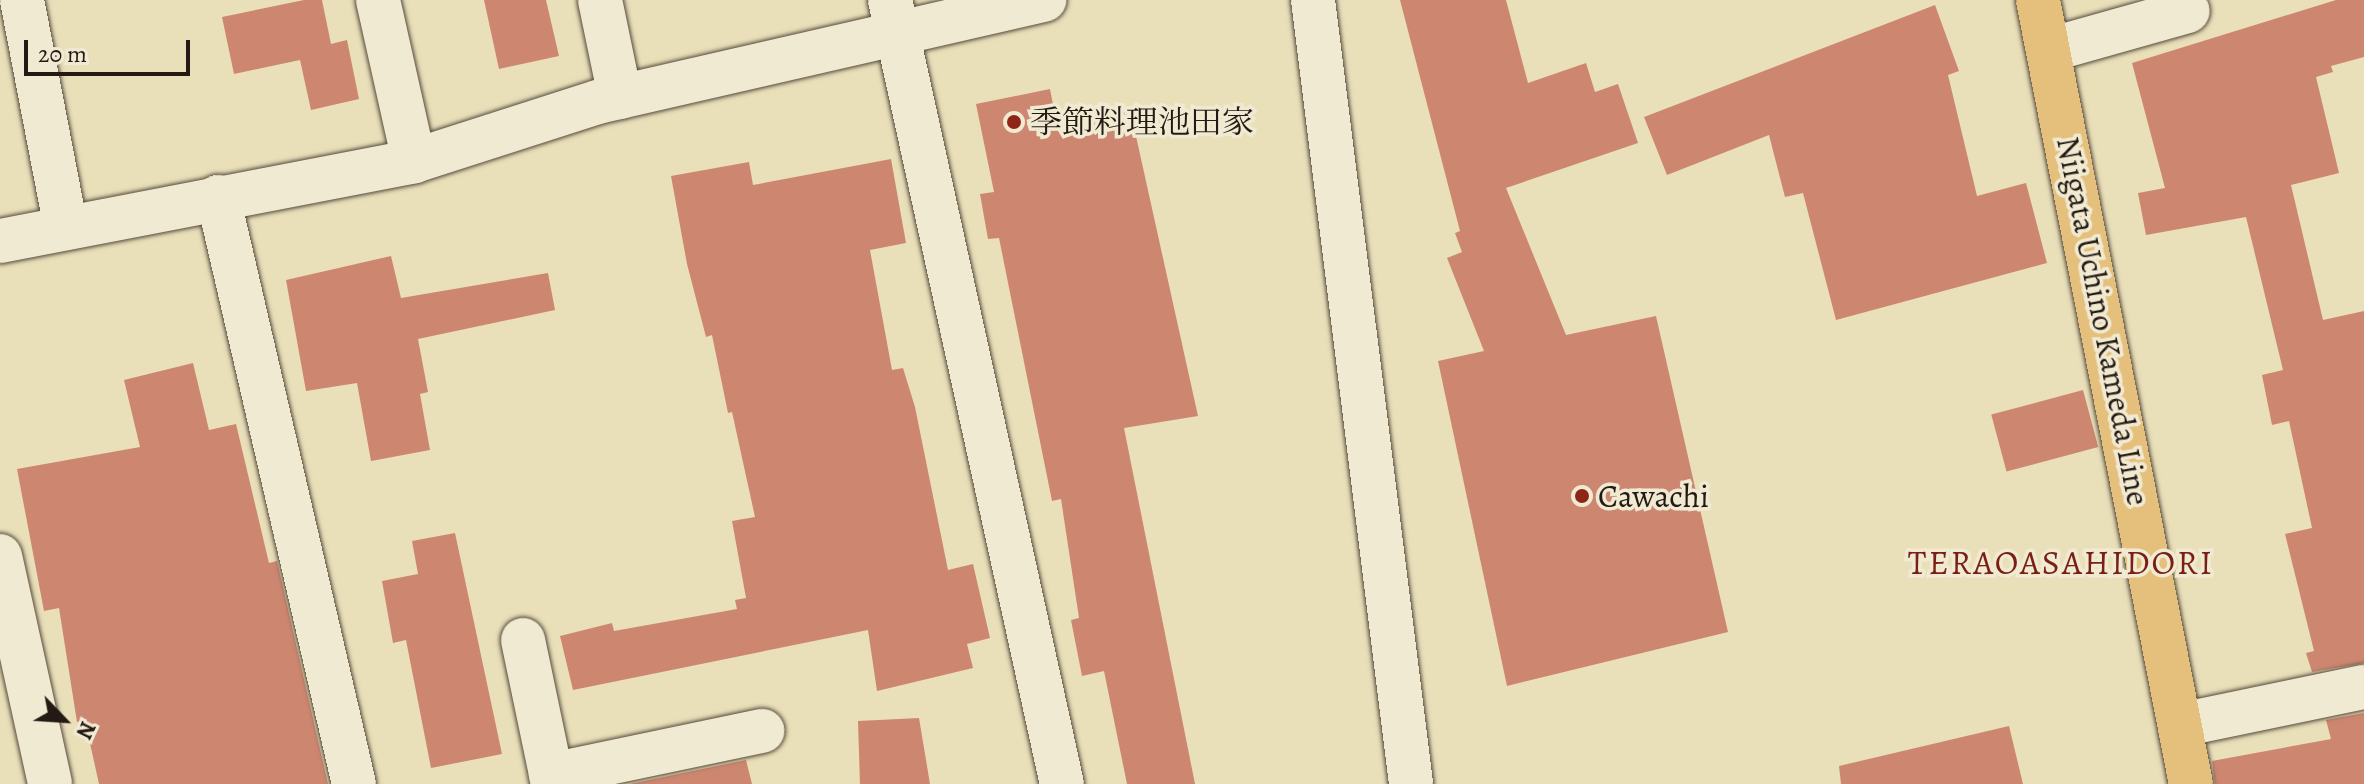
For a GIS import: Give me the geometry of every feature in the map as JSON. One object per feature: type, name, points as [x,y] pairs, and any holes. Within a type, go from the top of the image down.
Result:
[{"type":"main road","name":"Niigata Uchino Kameda Line","points":[[2038,0],[2191,784]]},
{"type":"street","points":[[22,0],[66,228]]},
{"type":"street","points":[[378,0],[414,161]]},
{"type":"street","points":[[600,0],[620,97]]},
{"type":"street","points":[[0,241],[414,161],[894,17],[1045,0]]},
{"type":"street","points":[[1313,0],[1411,784]]},
{"type":"street","points":[[2049,50],[2188,11]]},
{"type":"street","points":[[894,17],[1062,784]]},
{"type":"street","points":[[218,197],[354,784]]},
{"type":"street","points":[[0,556],[50,784]]},
{"type":"street","points":[[523,640],[552,780],[762,731]]},
{"type":"street","points":[[2180,725],[2364,687]]},
{"type":"building","points":[[304,0],[322,0],[331,44],[347,40],[359,99],[311,110],[300,60],[234,74],[222,17]]},
{"type":"building","points":[[484,0],[546,0],[559,56],[499,69]]},
{"type":"building","name":"Cawachi","points":[[1400,0],[1506,0],[1528,83],[1586,63],[1595,92],[1618,84],[1638,143],[1506,188],[1566,335],[1656,316],[1728,632],[1507,686],[1438,361],[1484,351],[1447,258],[1462,252],[1455,233],[1460,231]]},
{"type":"building","points":[[2336,0],[2364,0],[2364,57],[2331,66],[2333,72],[2316,77],[2339,173],[2291,185],[2323,320],[2364,311],[2364,663],[2312,672],[2306,653],[2314,651],[2285,534],[2312,528],[2289,421],[2272,425],[2262,375],[2283,370],[2246,217],[2146,235],[2138,193],[2165,188],[2132,63]]},
{"type":"building","points":[[1935,5],[1959,71],[1948,75],[1977,196],[2026,183],[2047,263],[1836,320],[1803,193],[1785,197],[1769,135],[1667,175],[1644,117]]},
{"type":"building","points":[[1050,89],[1057,125],[1130,109],[1198,416],[1124,428],[1195,784],[1127,784],[1104,671],[1082,676],[1071,620],[1079,618],[1061,499],[1052,501],[999,238],[988,239],[980,194],[994,192],[976,104]]},
{"type":"building","points":[[891,159],[906,243],[870,250],[892,370],[903,368],[915,407],[948,570],[973,564],[990,638],[967,644],[973,668],[877,691],[868,630],[573,690],[560,636],[612,623],[614,631],[737,609],[735,600],[746,598],[732,521],[755,517],[712,335],[706,337],[687,264],[671,176],[749,162],[753,185]]},
{"type":"building","points":[[391,256],[401,298],[548,273],[555,310],[418,339],[428,392],[420,394],[430,450],[371,461],[357,383],[306,391],[286,280]]},
{"type":"building","points":[[193,363],[209,430],[236,424],[269,563],[277,561],[328,784],[99,784],[85,721],[77,722],[59,608],[44,611],[17,469],[140,447],[124,380]]},
{"type":"building","points":[[2083,390],[2098,447],[2007,472],[1991,415]]},
{"type":"building","points":[[455,533],[502,754],[431,768],[406,640],[393,643],[382,581],[418,574],[412,541]]},
{"type":"building","points":[[2364,713],[2364,784],[2215,784],[2212,761],[2331,739],[2326,720]]},
{"type":"building","points":[[919,718],[930,784],[860,784],[858,721]]},
{"type":"building","points":[[2009,726],[2023,784],[1841,784],[1839,766]]},
{"type":"building","points":[[746,760],[752,784],[630,784]]},
{"type":"place","name":"季節料理池田家","points":[[1014,122]]},
{"type":"place","name":"Cawachi","points":[[1582,496]]},
{"type":"district","name":"TERAOASAHIDORI","points":[[2061,563]]}]
